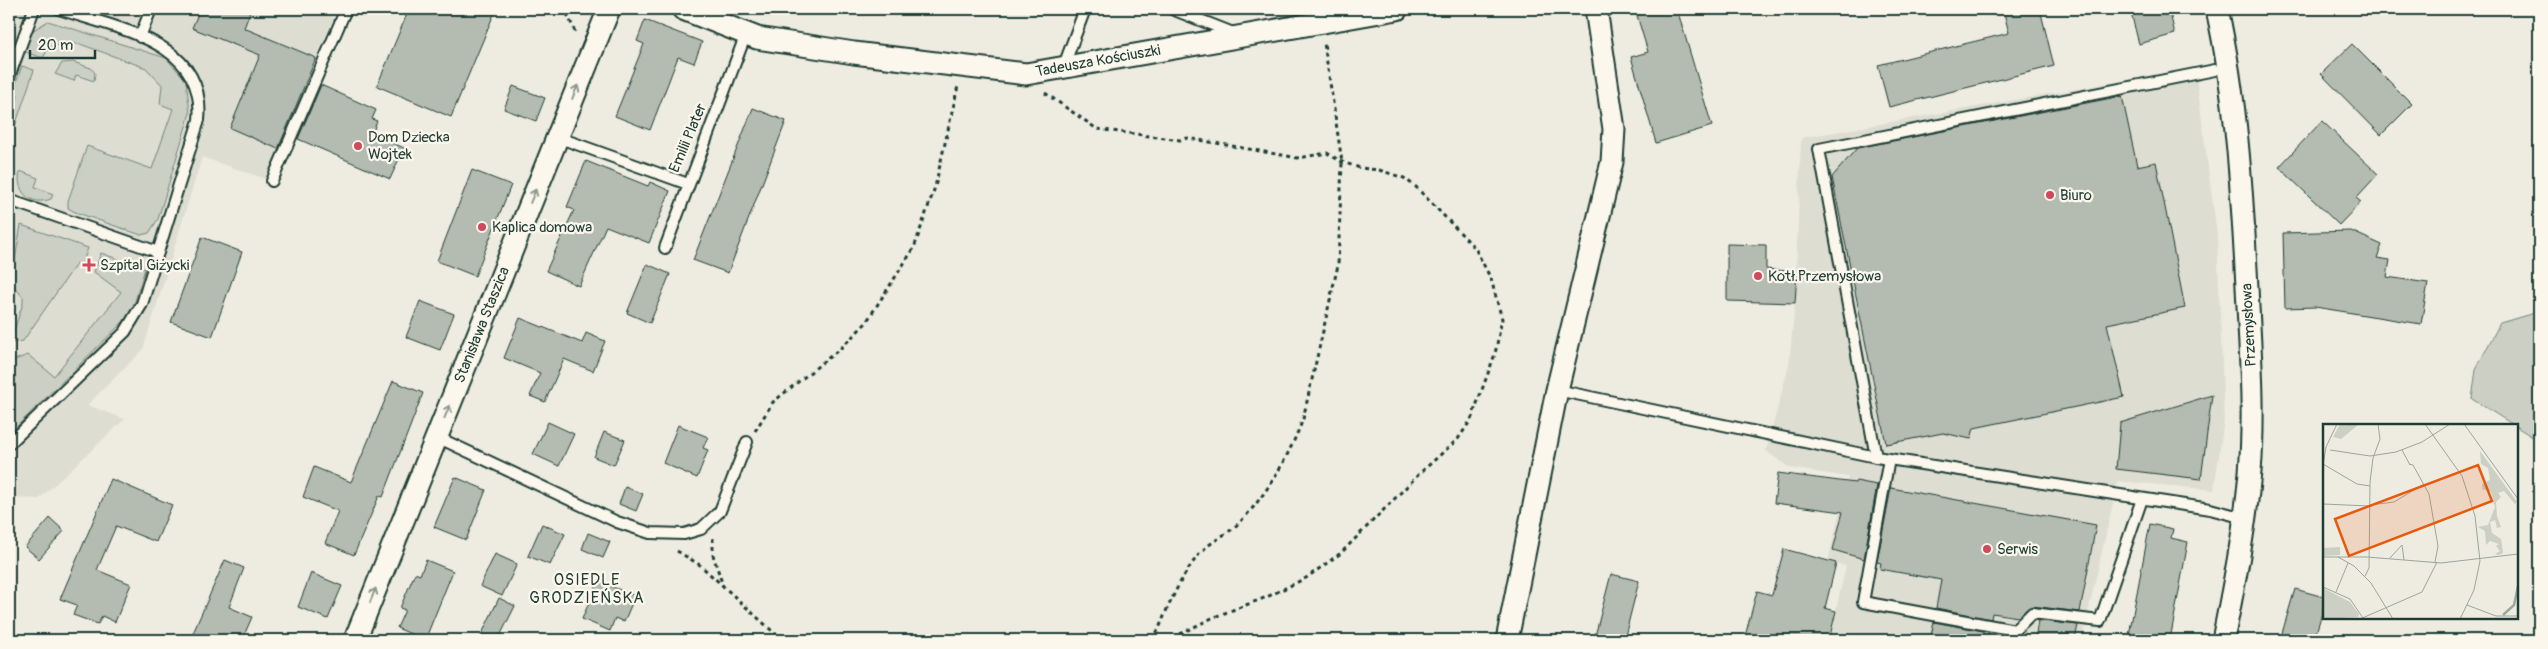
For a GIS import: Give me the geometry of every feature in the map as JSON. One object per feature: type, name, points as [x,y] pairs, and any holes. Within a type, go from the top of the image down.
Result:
[{"type":"street","name":"Stanisława Staszica","points":[[355,640],[609,9]]},
{"type":"street","name":"Tadeusza Kościuszki","points":[[683,9],[757,38],[849,52],[1026,74],[1241,36],[1320,16],[1397,9]]},
{"type":"street","points":[[1507,640],[1557,390],[1612,162],[1614,129],[1610,87],[1596,9]]},
{"type":"street","name":"Przemysłowa","points":[[2217,9],[2230,79],[2239,151],[2251,356],[2250,472],[2223,640]]},
{"type":"lane","points":[[9,77],[34,9]]},
{"type":"lane","points":[[9,444],[125,332],[134,320],[142,304],[158,252],[198,120],[200,103],[196,84],[186,65],[171,52],[140,37],[59,9]]},
{"type":"lane","points":[[140,37],[151,9]]},
{"type":"lane","points":[[272,181],[346,9]]},
{"type":"lane","points":[[1063,68],[1085,9]]},
{"type":"lane","points":[[1172,9],[1241,36]]},
{"type":"lane","name":"Emilii Plater","points":[[557,137],[688,184],[746,34]]},
{"type":"lane","points":[[1876,457],[1819,149],[2215,70]]},
{"type":"lane","points":[[665,248],[688,184]]},
{"type":"lane","points":[[9,200],[158,252]]},
{"type":"lane","points":[[1557,390],[1876,457],[2210,509],[2244,518]]},
{"type":"lane","points":[[437,437],[617,522],[650,533],[684,534],[701,529],[720,511],[747,442]]},
{"type":"lane","points":[[1889,459],[1863,602],[2015,630],[2032,613],[2100,621],[2142,498]]},
{"type":"path","points":[[560,9],[566,11],[578,40]]},
{"type":"path","points":[[1151,640],[1158,633],[1181,581],[1198,556],[1212,542],[1237,525],[1251,510],[1270,483],[1296,439],[1303,419],[1338,265],[1342,162],[1320,16]]},
{"type":"path","points":[[747,442],[773,402],[842,347],[865,324],[914,248],[935,187],[962,66]]},
{"type":"path","points":[[1043,91],[1097,129],[1113,133],[1180,140],[1188,138],[1298,158],[1327,153],[1342,162],[1404,178],[1416,187],[1475,248],[1491,278],[1502,319],[1500,333],[1471,420],[1458,439],[1420,473],[1341,553],[1306,578],[1267,597],[1214,617],[1168,640]]},
{"type":"path","points":[[720,511],[713,534],[713,555],[724,588]]},
{"type":"path","points":[[650,533],[700,565],[782,640]]},
{"type":"shaded area","name":"Szpital Giżycki","points":[[9,9],[337,9],[266,179],[202,157],[143,350],[87,405],[125,419],[39,499],[9,498]]},
{"type":"shaded area","points":[[48,21],[166,58],[186,80],[190,113],[158,219],[149,233],[141,235],[75,212],[68,208],[68,201],[87,146],[152,169],[173,109],[160,104],[162,85],[146,68],[80,44],[60,44],[48,49],[43,58],[25,52],[32,31]]},
{"type":"shaded area","points":[[73,62],[91,68],[95,73],[94,81],[76,75],[74,81],[55,74],[62,63]]},
{"type":"shaded area","points":[[22,66],[34,70],[9,144],[9,123],[18,96],[12,93]]},
{"type":"shaded area","points":[[2195,68],[2217,235],[2224,420],[2214,490],[2118,481],[2083,635],[2054,630],[2051,640],[1829,640],[1846,566],[1828,561],[1848,477],[1790,468],[1766,451],[1789,365],[1795,303],[1801,138]]},
{"type":"shaded area","points":[[20,171],[38,178],[35,187],[53,194],[51,199],[37,201],[26,196],[20,185]]},
{"type":"shaded area","points":[[21,225],[88,248],[82,265],[77,263],[23,341],[10,343],[23,303],[23,297],[11,283]]},
{"type":"shaded area","points":[[101,253],[145,269],[131,314],[9,434],[9,397],[13,393],[9,389],[9,362],[28,355],[54,376],[121,292],[94,272]]},
{"type":"shaded area","points":[[2534,313],[2539,315],[2539,441],[2518,428],[2518,424],[2512,424],[2472,399],[2476,369],[2500,323]]},
{"type":"building","points":[[200,9],[251,9],[244,28],[316,58],[278,149],[230,128],[260,55],[192,28]]},
{"type":"building","points":[[409,9],[496,9],[451,117],[377,86]]},
{"type":"building","points":[[1635,9],[1677,9],[1712,126],[1656,143],[1631,57],[1648,52]]},
{"type":"building","points":[[2003,9],[2040,9],[2054,66],[1889,107],[1878,65],[2009,33]]},
{"type":"building","points":[[2130,9],[2169,9],[2175,34],[2139,44]]},
{"type":"building","points":[[645,20],[702,42],[694,63],[678,57],[650,130],[615,116],[644,44],[637,41]]},
{"type":"building","points":[[2352,44],[2412,104],[2381,135],[2321,74]]},
{"type":"building","points":[[321,85],[376,110],[372,119],[377,121],[372,134],[404,148],[390,179],[298,139]]},
{"type":"building","points":[[513,86],[545,98],[536,121],[504,109]]},
{"type":"building","points":[[2122,96],[2137,166],[2156,162],[2185,308],[2107,324],[2124,397],[1974,428],[1971,439],[1943,433],[1886,444],[1832,177],[1857,148]]},
{"type":"building","points":[[753,108],[786,121],[728,273],[693,260]]},
{"type":"building","points":[[2322,121],[2378,174],[2356,198],[2361,202],[2339,225],[2279,167]]},
{"type":"building","points":[[586,161],[648,186],[650,182],[670,191],[649,243],[606,226],[579,286],[546,271],[574,210],[567,207]]},
{"type":"building","points":[[472,170],[511,185],[475,276],[437,261]]},
{"type":"building","points":[[2351,231],[2382,245],[2377,258],[2390,260],[2387,277],[2428,283],[2421,324],[2315,307],[2285,308],[2283,233]]},
{"type":"building","points":[[202,237],[242,252],[212,337],[171,322]]},
{"type":"building","points":[[1727,244],[1766,245],[1766,269],[1797,272],[1795,303],[1727,301]]},
{"type":"building","points":[[647,264],[670,274],[650,323],[627,313]]},
{"type":"building","points":[[420,301],[454,314],[440,350],[406,337]]},
{"type":"building","points":[[520,318],[582,343],[586,333],[605,341],[593,371],[564,359],[545,402],[530,396],[540,373],[504,358]]},
{"type":"building","points":[[393,381],[423,393],[383,497],[379,496],[354,555],[325,543],[338,511],[303,497],[314,467],[351,482]]},
{"type":"building","points":[[2212,395],[2201,479],[2116,469],[2120,423]]},
{"type":"building","points":[[548,422],[574,434],[559,466],[533,454]]},
{"type":"building","points":[[678,425],[708,437],[703,448],[708,450],[697,478],[663,463]]},
{"type":"building","points":[[604,432],[625,440],[614,465],[594,457]]},
{"type":"building","points":[[1778,473],[1877,485],[1864,559],[1833,550],[1843,512],[1774,503]]},
{"type":"building","points":[[455,477],[486,490],[466,540],[434,527]]},
{"type":"building","points":[[111,479],[172,505],[156,542],[116,526],[97,570],[131,584],[115,622],[102,616],[98,624],[73,615],[77,605],[60,599]]},
{"type":"building","points":[[625,487],[643,494],[636,511],[619,504]]},
{"type":"building","name":"Serwis","points":[[1891,488],[2096,525],[2080,612],[2032,606],[2018,617],[1992,613],[1991,619],[1936,608],[1941,580],[1880,569],[1881,563],[1877,562]]},
{"type":"building","points":[[50,518],[64,531],[39,559],[25,547]]},
{"type":"building","points":[[542,524],[565,534],[550,565],[528,556]]},
{"type":"building","points":[[2150,524],[2173,529],[2171,538],[2188,542],[2170,640],[2128,640]]},
{"type":"building","points":[[588,533],[610,542],[603,558],[582,549]]},
{"type":"building","points":[[1784,549],[1836,563],[1825,608],[1836,611],[1829,640],[1744,640],[1757,591],[1772,595]]},
{"type":"building","points":[[495,554],[517,564],[502,596],[480,586]]},
{"type":"building","points":[[225,560],[244,568],[229,607],[252,617],[242,640],[190,640]]},
{"type":"building","points":[[426,560],[453,571],[425,640],[397,628],[405,610],[400,608],[415,573],[420,575]]},
{"type":"building","points":[[311,573],[342,586],[328,619],[298,607]]},
{"type":"building","points":[[1611,574],[1639,581],[1624,640],[1594,640]]},
{"type":"building","points":[[598,581],[635,596],[624,622],[615,618],[610,631],[582,619]]},
{"type":"building","points":[[2295,589],[2323,597],[2323,609],[2314,640],[2280,640]]},
{"type":"building","points":[[499,598],[515,606],[498,640],[479,640]]},
{"type":"building","points":[[2034,620],[2078,625],[2075,640],[2035,640],[2038,621]]},
{"type":"building","points":[[1934,622],[1989,632],[1987,640],[1930,640]]},
{"type":"place","name":"Dom Dziecka Wojtek","points":[[358,146]]},
{"type":"place","name":"Biuro","points":[[2050,195]]},
{"type":"place","name":"Kaplica domowa","points":[[482,227]]},
{"type":"place","name":"Szpital Giżycki","points":[[89,265]]},
{"type":"place","name":"Kotł.Przemysłowa","points":[[1758,276]]},
{"type":"place","name":"Serwis","points":[[1987,549]]},
{"type":"district","name":"OSIEDLE GRODZIEŃSKA","points":[[587,589]]}]
